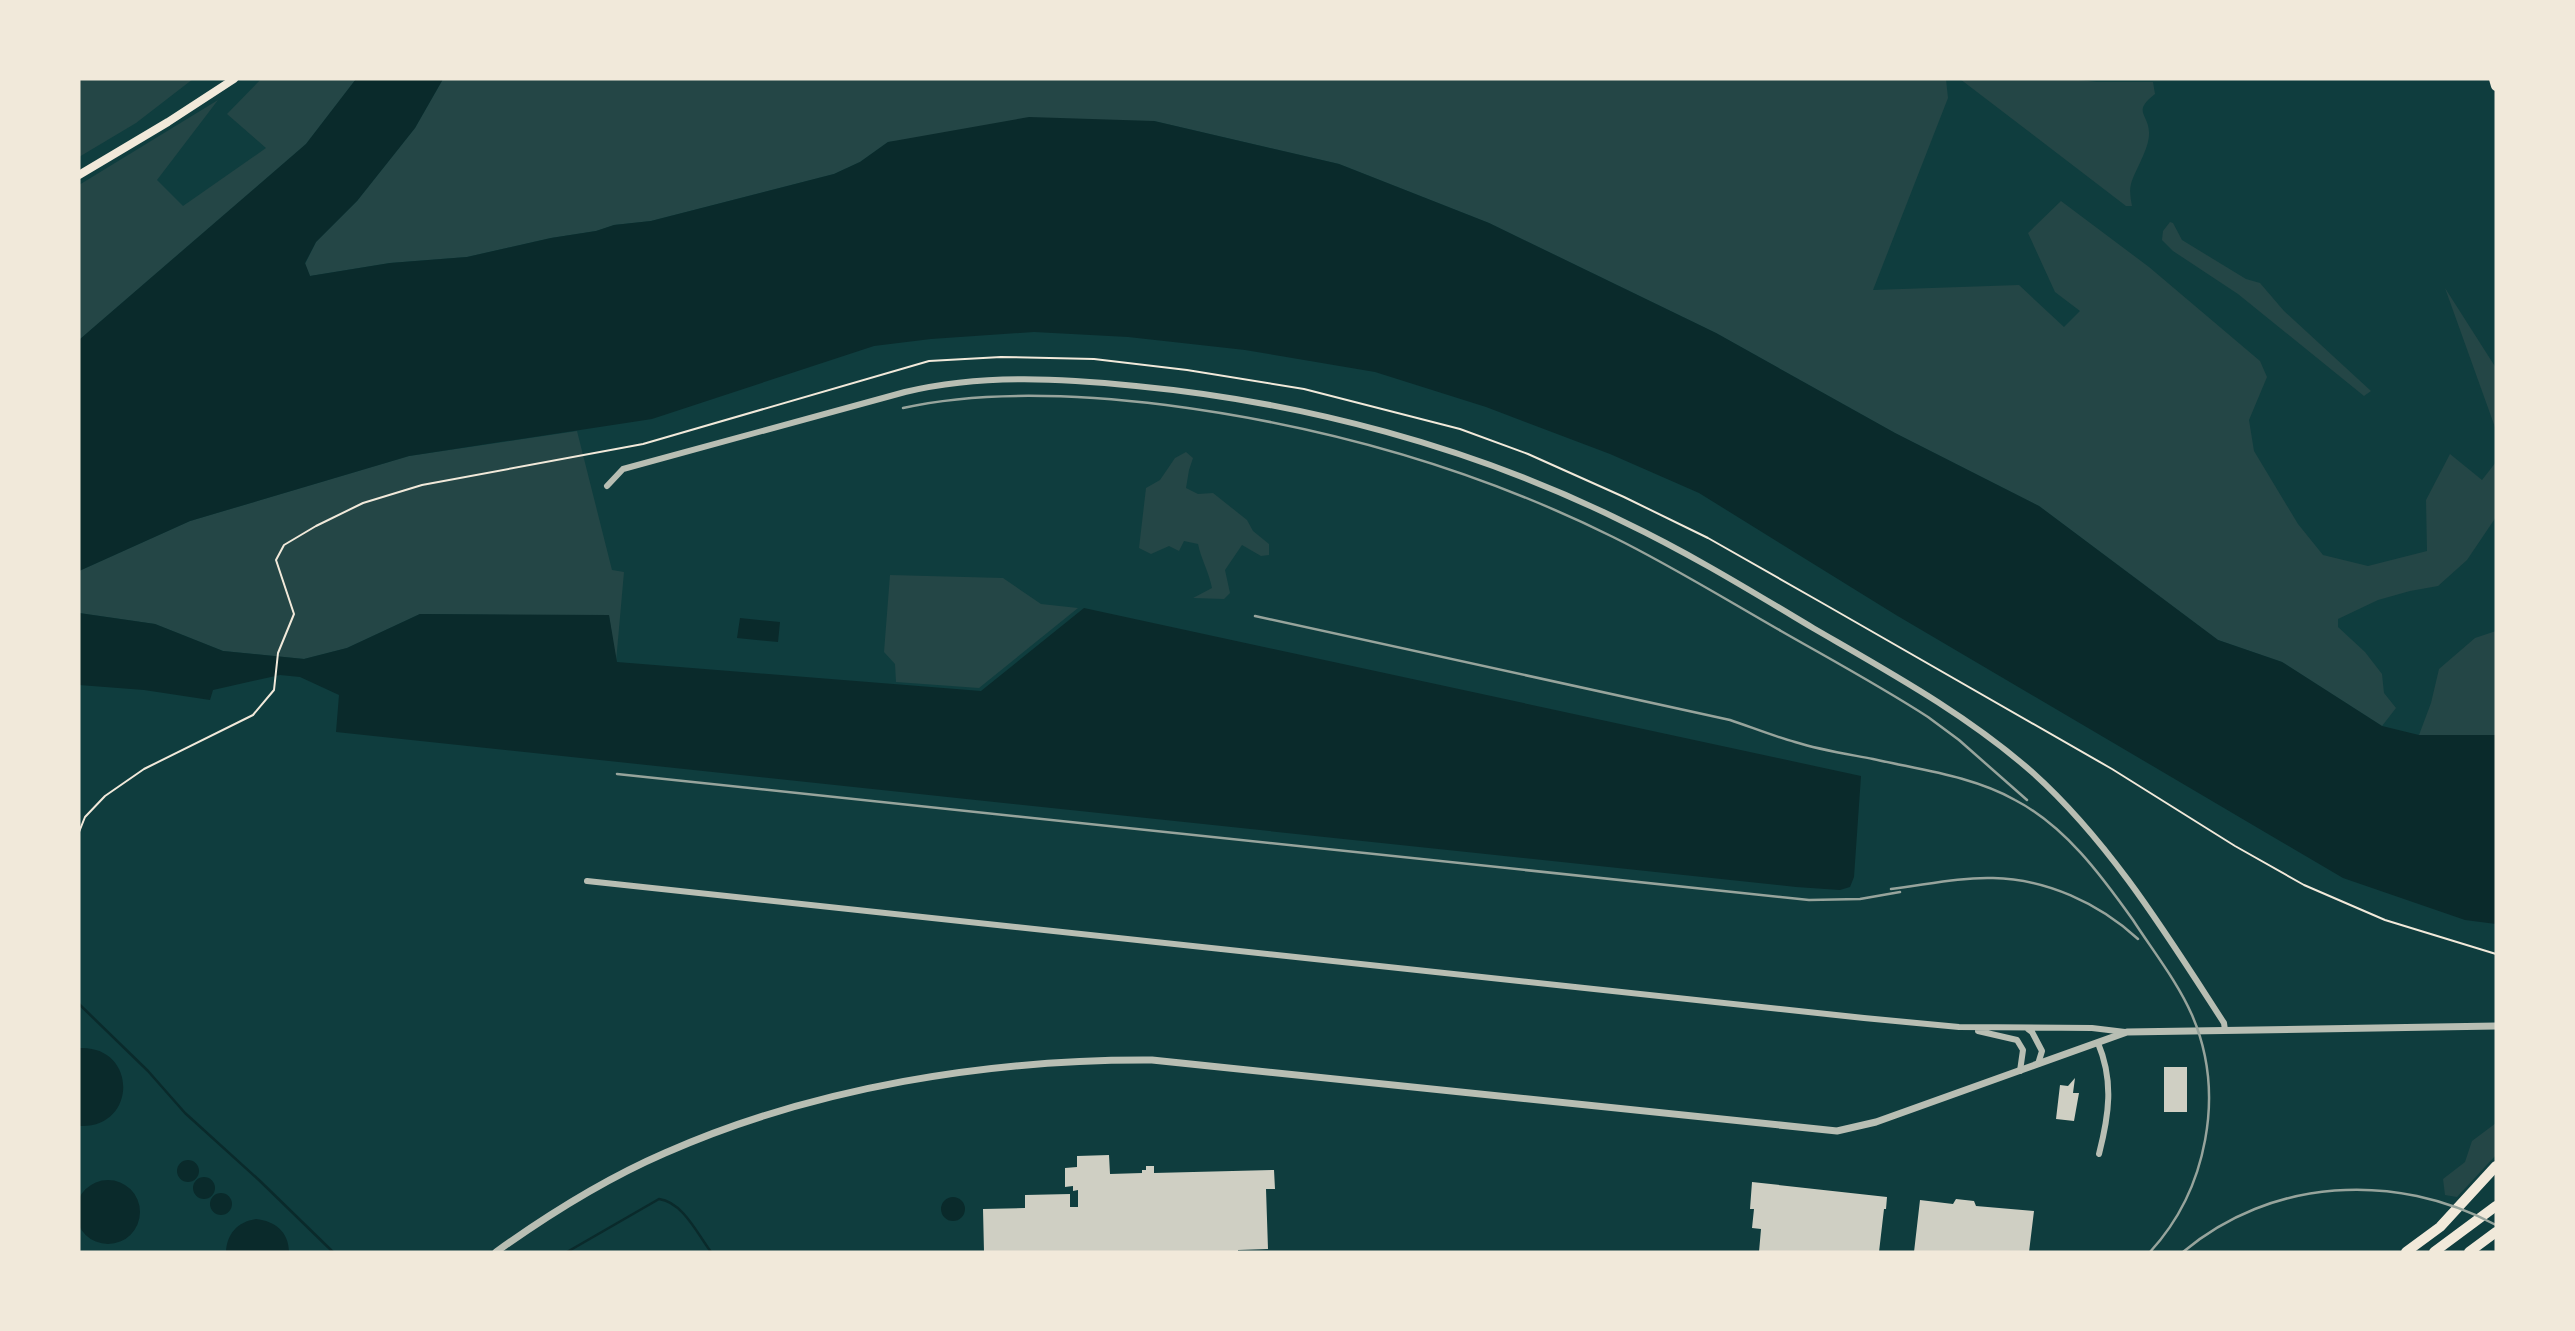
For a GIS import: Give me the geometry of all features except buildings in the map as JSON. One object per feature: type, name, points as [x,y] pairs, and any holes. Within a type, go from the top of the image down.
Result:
[{"type":"highway","points":[[2406,1252],[2440,1227],[2496,1166]]},
{"type":"highway","points":[[2434,1252],[2496,1206]]},
{"type":"highway","points":[[2469,1252],[2496,1232]]},
{"type":"main road","points":[[79,175],[234,79]]},
{"type":"main road","points":[[2494,79],[2496,86]]},
{"type":"street","points":[[607,486],[623,469],[936,384],[981,379],[1104,383],[1230,397],[1375,429],[1481,462],[1588,505],[1657,538],[1911,685],[1996,742],[2057,796],[2118,869],[2190,970],[2224,1023],[2225,1030]]},
{"type":"street","points":[[587,881],[1959,1027],[2092,1028],[2127,1032],[2496,1026]]},
{"type":"street","points":[[1959,1027],[2017,1040],[2023,1050],[2020,1071]]},
{"type":"street","points":[[2026,1029],[2032,1032],[2042,1051],[2038,1064]]},
{"type":"street","points":[[496,1252],[596,1187],[666,1152],[711,1134],[854,1091],[1014,1066],[1105,1059],[1152,1060],[1838,1130],[1876,1122],[2127,1032]]},
{"type":"street","points":[[2098,1043],[2107,1065],[2110,1105],[2099,1154]]},
{"type":"path","points":[[79,832],[85,817],[105,796],[144,769],[253,715],[274,690],[278,653],[294,614],[275,560],[284,545],[363,503],[422,485],[643,444],[929,360],[1001,357],[1094,359],[1304,388],[1460,429],[1528,454],[1624,497],[1720,545],[2112,769],[2235,846],[2304,885],[2385,920],[2496,954]]},
{"type":"shaded area","points":[[79,79],[193,79],[136,123],[79,157]]},
{"type":"shaded area","points":[[261,79],[356,79],[306,144],[79,340],[79,185],[218,100],[157,180],[183,206],[266,148],[227,114]]},
{"type":"shaded area","points":[[356,79],[443,79],[415,128],[357,201],[316,242],[305,263],[310,276],[390,263],[467,257],[614,225],[651,221],[834,174],[860,162],[888,142],[1029,117],[1154,121],[1339,164],[1489,223],[1716,333],[1895,433],[2039,506],[2218,640],[2282,662],[2382,726],[2419,735],[2496,735],[2496,924],[2465,920],[2343,878],[1896,615],[1699,493],[1610,454],[1486,407],[1375,372],[1245,350],[1128,337],[1034,332],[874,346],[652,419],[409,456],[190,521],[79,571],[79,340],[306,144]]},
{"type":"shaded area","points":[[443,79],[1946,79],[1948,98],[1873,290],[2019,285],[2064,327],[2080,311],[2055,292],[2028,233],[2061,201],[2149,267],[2260,361],[2267,377],[2249,420],[2254,451],[2298,524],[2323,555],[2368,566],[2427,551],[2426,500],[2450,454],[2482,480],[2496,462],[2496,517],[2467,560],[2438,586],[2378,600],[2338,619],[2338,627],[2365,652],[2382,674],[2384,693],[2396,708],[2382,726],[2282,662],[2218,640],[2039,506],[1895,433],[1716,333],[1489,223],[1339,164],[1154,121],[888,142],[860,162],[834,174],[651,221],[614,225],[467,257],[390,263],[310,276],[305,264],[316,242],[357,201],[415,128]]},
{"type":"shaded area","points":[[1960,79],[2153,82],[2155,94],[2143,109],[2149,138],[2131,184],[2132,206],[2126,206]]},
{"type":"shaded area","points":[[2170,222],[2182,240],[2246,279],[2260,283],[2284,311],[2371,391],[2364,396],[2238,294],[2173,251],[2162,240],[2163,231]]},
{"type":"shaded area","points":[[2445,288],[2496,368],[2496,430]]},
{"type":"shaded area","points":[[577,431],[612,570],[624,572],[616,662],[609,616],[420,614],[347,648],[304,659],[223,651],[155,624],[79,613],[79,571],[190,521],[409,456]]},
{"type":"shaded area","points":[[1186,452],[1193,458],[1186,488],[1198,494],[1213,493],[1247,520],[1253,531],[1269,544],[1269,555],[1261,556],[1242,545],[1225,570],[1230,593],[1224,599],[1193,598],[1212,588],[1198,544],[1184,541],[1179,551],[1169,546],[1151,554],[1139,548],[1146,488],[1160,480],[1175,458]]},
{"type":"shaded area","points":[[890,575],[1003,578],[1041,604],[1078,608],[979,688],[896,682],[895,664],[884,652]]},
{"type":"shaded area","points":[[1084,608],[1861,776],[1854,877],[1850,887],[1840,890],[1796,887],[336,732],[339,695],[300,677],[280,675],[213,690],[210,700],[144,690],[79,685],[79,613],[155,624],[223,651],[304,659],[347,648],[420,614],[609,615],[617,662],[981,691]]},
{"type":"shaded area","points":[[740,618],[780,622],[778,642],[737,638]]},
{"type":"shaded area","points":[[2496,631],[2496,735],[2419,735],[2431,703],[2439,669],[2475,638]]},
{"type":"shaded area","points":[[79,1048],[98,1051],[112,1059],[120,1072],[123,1087],[120,1102],[112,1115],[98,1123],[79,1126]]},
{"type":"shaded area","points":[[2496,1123],[2496,1155],[2457,1197],[2445,1195],[2443,1179],[2465,1162],[2472,1141]]},
{"type":"shaded area","points":[[188,1160],[196,1163],[199,1171],[196,1179],[188,1182],[180,1179],[177,1171],[180,1163]]},
{"type":"shaded area","points":[[204,1177],[212,1180],[215,1188],[212,1196],[204,1199],[196,1196],[193,1188],[196,1180]]},
{"type":"shaded area","points":[[108,1180],[126,1186],[134,1194],[140,1212],[134,1230],[126,1238],[108,1244],[90,1238],[82,1230],[76,1212],[82,1194],[90,1186]]},
{"type":"shaded area","points":[[221,1193],[229,1196],[232,1204],[229,1212],[221,1215],[213,1212],[210,1204],[213,1196]]},
{"type":"shaded area","points":[[953,1197],[962,1200],[965,1209],[962,1218],[953,1221],[944,1218],[941,1209],[944,1200]]},
{"type":"shaded area","points":[[256,1219],[275,1225],[284,1233],[289,1252],[226,1252],[228,1240],[234,1230],[243,1223]]},
{"type":"waterway","points":[[79,1004],[148,1071],[185,1113],[333,1252]]},
{"type":"waterway","points":[[567,1252],[659,1199],[668,1201],[683,1213],[711,1252]]},
{"type":"railway","points":[[903,408],[966,399],[1034,396],[1166,405],[1281,424],[1338,437],[1450,470],[1560,512],[1697,582],[1928,717],[1959,740],[2027,800]]},
{"type":"railway","points":[[1255,616],[1730,720],[1814,747],[1964,779],[2015,800],[2050,823],[2081,853],[2121,903],[2179,990],[2192,1015],[2202,1045],[2208,1077],[2209,1108],[2205,1140],[2197,1171],[2185,1200],[2170,1227],[2150,1252]]},
{"type":"railway","points":[[617,774],[1809,900],[1860,899],[1900,892]]},
{"type":"railway","points":[[1891,889],[1980,878],[2013,879],[2033,883],[2071,895],[2089,904],[2138,939]]},
{"type":"railway","points":[[2183,1252],[2218,1227],[2255,1209],[2294,1197],[2335,1190],[2376,1190],[2417,1196],[2457,1208],[2496,1225]]}]
